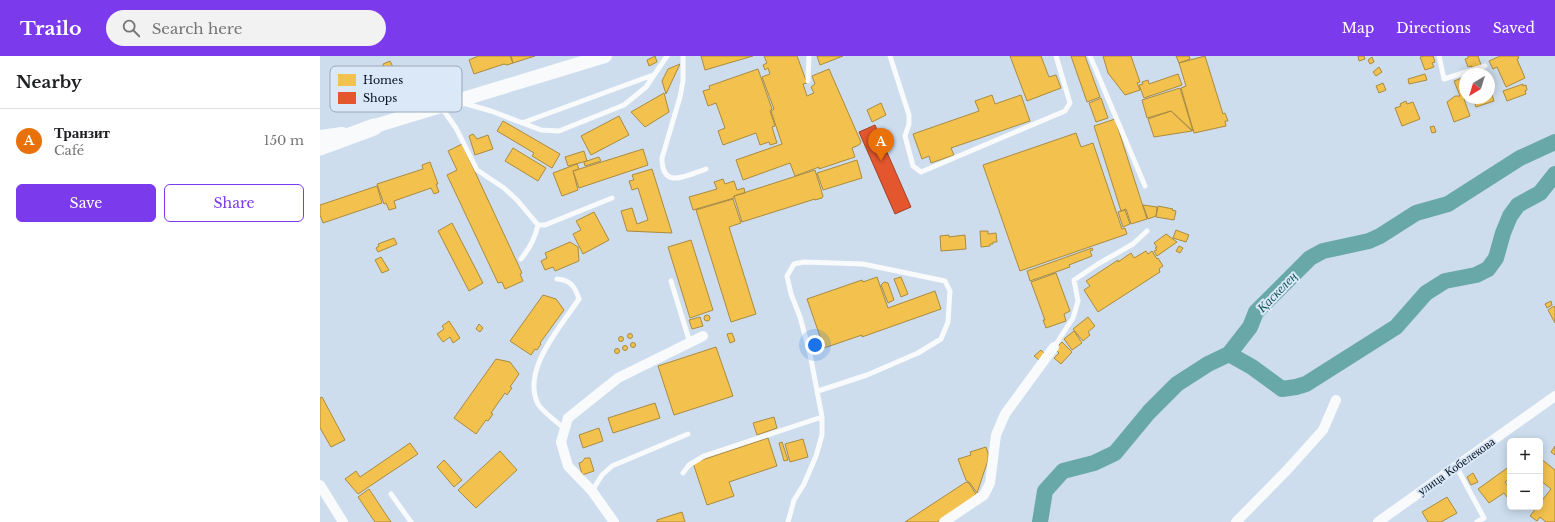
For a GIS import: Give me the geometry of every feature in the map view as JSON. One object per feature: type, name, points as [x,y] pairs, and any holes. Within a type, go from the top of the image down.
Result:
[{"type":"highway","points":[[320,147],[374,127]]},
{"type":"main road","points":[[462,101],[605,56]]},
{"type":"main road","points":[[320,137],[374,127],[424,112]]},
{"type":"street","points":[[614,522],[592,491],[568,466],[561,442],[568,418],[618,378],[703,336]]},
{"type":"street","points":[[944,522],[984,495],[990,484],[996,435],[1005,414],[1054,347]]},
{"type":"street","name":"улица Кобелекова","points":[[1378,522],[1555,396]]},
{"type":"street","points":[[1236,522],[1288,469],[1323,430],[1336,400]]},
{"type":"street","points":[[320,485],[343,522]]},
{"type":"lane","points":[[462,103],[491,111],[541,130],[559,131],[624,105],[646,87],[667,56]]},
{"type":"lane","points":[[683,56],[683,81],[662,158],[663,173],[668,178],[672,178],[682,177],[706,169]]},
{"type":"lane","points":[[808,81],[809,56]]},
{"type":"lane","points":[[890,56],[909,115],[909,124],[905,136],[913,166],[921,172],[1065,111],[1070,103],[1056,56]]},
{"type":"lane","points":[[1090,56],[1145,186]]},
{"type":"lane","points":[[1439,56],[1444,79],[1485,66]]},
{"type":"lane","points":[[522,123],[653,75]]},
{"type":"lane","points":[[441,112],[456,128],[477,170],[508,192],[538,225]]},
{"type":"lane","points":[[538,225],[546,225],[612,198]]},
{"type":"lane","points":[[521,260],[535,239],[538,225]]},
{"type":"lane","points":[[1054,347],[1073,318],[1078,301],[1074,280],[1133,244],[1147,231]]},
{"type":"lane","points":[[788,522],[794,500],[804,484],[816,456],[822,435],[822,417],[810,354],[800,317],[791,294],[787,276],[794,264],[804,262],[863,264],[945,281],[950,291],[948,322],[942,339],[918,353],[867,376],[818,391]]},
{"type":"lane","points":[[557,279],[566,279],[576,288],[579,299],[550,341],[539,362],[533,385],[538,404],[565,430]]},
{"type":"lane","points":[[671,281],[690,343]]},
{"type":"lane","points":[[683,473],[689,465],[704,456],[822,417]]},
{"type":"lane","points":[[592,491],[602,475],[612,466],[688,434]]},
{"type":"lane","points":[[1456,466],[1484,518],[1477,522]]},
{"type":"lane","points":[[391,494],[411,522]]},
{"type":"building: Homes","points":[[478,56],[510,56],[513,63],[507,65],[504,64],[474,74],[469,60]]},
{"type":"building: Homes","points":[[511,56],[535,56],[513,63]]},
{"type":"building: Homes","points":[[655,56],[657,62],[649,66],[647,60]]},
{"type":"building: Homes","points":[[701,56],[753,56],[705,70]]},
{"type":"building: Homes","points":[[764,56],[797,56],[807,83],[803,84],[807,96],[814,93],[811,87],[815,84],[812,76],[829,69],[861,142],[859,145],[852,148],[855,157],[819,169],[819,167],[795,176],[790,163],[743,180],[736,160],[782,144],[771,111],[774,109],[762,77],[770,74],[768,68],[765,70],[763,65],[767,63]]},
{"type":"building: Homes","points":[[817,56],[843,56],[820,65]]},
{"type":"building: Homes","points":[[1010,56],[1041,56],[1049,77],[1056,75],[1061,88],[1027,101]]},
{"type":"building: Homes","points":[[1071,56],[1085,56],[1100,97],[1087,102]]},
{"type":"building: Homes","points":[[1103,56],[1131,56],[1140,82],[1137,83],[1140,90],[1125,95],[1108,73]]},
{"type":"building: Homes","points":[[1176,56],[1189,56],[1190,59],[1179,63]]},
{"type":"building: Homes","points":[[1205,56],[1223,114],[1225,113],[1228,121],[1225,121],[1226,126],[1194,133],[1181,88],[1186,86],[1179,63]]},
{"type":"building: Homes","points":[[1358,56],[1364,56],[1365,59],[1359,61]]},
{"type":"building: Homes","points":[[1433,56],[1435,62],[1432,63],[1434,67],[1425,70],[1420,57]]},
{"type":"building: Homes","points":[[1468,56],[1478,56],[1481,65],[1472,68],[1472,66],[1468,67],[1465,59],[1468,58]]},
{"type":"building: Homes","points":[[1500,56],[1518,56],[1519,58],[1517,59],[1525,78],[1506,87],[1497,67],[1492,68],[1489,61]]},
{"type":"building: Homes","points":[[1372,57],[1374,62],[1370,64],[1368,60]]},
{"type":"building: Homes","points":[[390,61],[392,66],[384,66],[383,64]]},
{"type":"building: Homes","points":[[680,64],[666,94],[662,81],[668,69]]},
{"type":"building: Homes","points":[[1379,67],[1382,72],[1376,76],[1373,72]]},
{"type":"building: Homes","points":[[758,69],[772,109],[770,111],[775,126],[772,127],[777,143],[770,145],[769,142],[760,145],[756,133],[723,145],[718,131],[725,128],[716,103],[708,106],[703,91],[710,89],[709,86]]},
{"type":"building: Homes","points":[[1178,74],[1182,85],[1144,98],[1139,85],[1143,84],[1142,82],[1148,80],[1149,84]]},
{"type":"building: Homes","points":[[1425,74],[1427,80],[1409,84],[1408,79]]},
{"type":"building: Homes","points":[[1459,79],[1459,94],[1454,81]]},
{"type":"building: Homes","points":[[1383,83],[1386,90],[1379,93],[1376,86]]},
{"type":"building: Homes","points":[[1523,84],[1523,86],[1526,85],[1526,94],[1507,101],[1503,91]]},
{"type":"building: Homes","points":[[1180,88],[1193,131],[1171,111],[1147,118],[1142,100]]},
{"type":"building: Homes","points":[[664,93],[669,112],[645,127],[631,112]]},
{"type":"building: Homes","points":[[992,95],[995,104],[1021,95],[1030,121],[951,148],[954,155],[931,163],[929,156],[922,159],[913,134],[979,111],[975,101]]},
{"type":"building: Homes","points":[[1455,96],[1459,96],[1459,104],[1466,104],[1470,116],[1454,122],[1447,102]]},
{"type":"building: Homes","points":[[1101,98],[1108,118],[1096,122],[1089,103]]},
{"type":"building: Homes","points":[[1406,101],[1407,104],[1413,102],[1420,119],[1402,126],[1395,108],[1401,106],[1400,104]]},
{"type":"building: Homes","points":[[881,103],[886,115],[872,122],[867,110]]},
{"type":"building: Homes","points":[[1475,104],[1485,104],[1476,107]]},
{"type":"building: Homes","points":[[1171,111],[1192,131],[1154,137],[1148,119]]},
{"type":"building: Homes","points":[[619,116],[629,135],[591,155],[581,136]]},
{"type":"building: Homes","points":[[1115,119],[1147,219],[1131,224],[1126,209],[1121,211],[1094,126]]},
{"type":"building: Homes","points":[[503,121],[560,154],[552,168],[532,156],[534,153],[497,131]]},
{"type":"building: Homes","points":[[1434,126],[1436,132],[1432,133],[1430,127]]},
{"type":"building: Homes","points":[[1076,133],[1081,147],[1093,143],[1122,229],[1125,228],[1127,234],[1020,271],[983,165]]},
{"type":"building: Homes","points":[[473,134],[477,139],[488,135],[493,149],[475,155],[469,136]]},
{"type":"building: Homes","points":[[462,144],[522,273],[520,274],[523,281],[505,289],[502,282],[498,283],[447,175],[457,170],[448,151]]},
{"type":"building: Homes","points":[[513,148],[546,168],[538,181],[505,161]]},
{"type":"building: Homes","points":[[643,149],[648,165],[579,188],[573,171]]},
{"type":"building: Homes","points":[[584,151],[587,161],[568,166],[565,157]]},
{"type":"building: Homes","points":[[599,157],[601,161],[585,166],[584,162]]},
{"type":"building: Homes","points":[[857,160],[862,178],[823,190],[817,173]]},
{"type":"building: Homes","points":[[430,162],[438,184],[436,184],[439,192],[434,194],[431,188],[394,201],[396,208],[389,210],[386,203],[384,204],[377,184],[423,169],[422,165]]},
{"type":"building: Homes","points":[[577,164],[579,169],[573,171],[578,190],[562,196],[553,173]]},
{"type":"building: Homes","points":[[652,169],[672,233],[627,231],[621,211],[632,208],[637,224],[648,220],[638,188],[632,190],[629,181],[634,180],[632,175]]},
{"type":"building: Homes","points":[[815,170],[823,196],[822,198],[742,222],[734,196]]},
{"type":"building: Homes","points":[[723,179],[725,184],[734,181],[737,190],[744,188],[745,193],[734,196],[734,198],[693,210],[689,197],[717,189],[714,182]]},
{"type":"building: Homes","points":[[377,186],[382,203],[323,223],[320,215],[320,205]]},
{"type":"building: Homes","points":[[733,199],[741,223],[729,227],[756,314],[731,322],[696,210]]},
{"type":"building: Homes","points":[[1143,205],[1157,207],[1156,216],[1148,219]]},
{"type":"building: Homes","points":[[1158,206],[1176,211],[1174,220],[1156,217]]},
{"type":"building: Homes","points":[[1125,210],[1130,224],[1123,227],[1118,212]]},
{"type":"building: Homes","points":[[594,212],[609,240],[583,254],[573,234],[581,230],[576,221]]},
{"type":"building: Homes","points":[[452,223],[483,283],[469,291],[438,231]]},
{"type":"building: Homes","points":[[1176,230],[1189,235],[1186,242],[1173,238]]},
{"type":"building: Homes","points":[[980,231],[988,231],[988,234],[996,233],[997,242],[993,242],[990,246],[981,247]]},
{"type":"building: Homes","points":[[1166,234],[1177,242],[1157,256],[1154,251],[1157,250],[1155,248],[1157,247],[1154,243]]},
{"type":"building: Homes","points":[[949,235],[949,237],[965,235],[966,249],[941,251],[940,236]]},
{"type":"building: Homes","points":[[394,238],[397,244],[378,252],[376,248],[379,246],[378,244]]},
{"type":"building: Homes","points":[[691,240],[713,310],[690,318],[668,247]]},
{"type":"building: Homes","points":[[570,242],[578,247],[579,261],[555,271],[553,267],[545,270],[541,261],[547,258],[545,253]]},
{"type":"building: Homes","points":[[1179,246],[1183,248],[1180,253],[1176,251]]},
{"type":"building: Homes","points":[[1092,248],[1093,250],[1090,251],[1092,256],[1069,265],[1070,267],[1030,281],[1027,271]]},
{"type":"building: Homes","points":[[1146,251],[1148,254],[1152,251],[1157,259],[1158,258],[1163,266],[1159,269],[1160,272],[1098,312],[1084,290],[1090,286],[1086,281],[1131,253],[1134,258]]},
{"type":"building: Homes","points":[[381,257],[389,270],[382,273],[375,260]]},
{"type":"building: Homes","points":[[1056,273],[1070,311],[1064,314],[1066,321],[1046,328],[1043,320],[1045,320],[1031,282]]},
{"type":"building: Homes","points":[[877,277],[888,308],[935,291],[941,309],[862,337],[862,335],[824,348],[807,299],[862,280],[863,282]]},
{"type":"building: Homes","points":[[901,277],[908,294],[901,297],[894,279]]},
{"type":"building: Homes","points":[[884,282],[888,283],[894,300],[888,303],[881,285]]},
{"type":"building: Homes","points":[[543,295],[556,299],[564,310],[540,343],[541,344],[537,350],[535,349],[531,355],[510,341]]},
{"type":"building: Homes","points":[[1551,301],[1552,305],[1547,308],[1545,304]]},
{"type":"building: Homes","points":[[1554,306],[1555,308],[1555,323],[1548,310]]},
{"type":"building: Homes","points":[[707,315],[710,318],[707,321],[704,318]]},
{"type":"building: Homes","points":[[700,317],[703,326],[692,329],[689,320]]},
{"type":"building: Homes","points":[[1088,317],[1095,326],[1088,332],[1090,335],[1083,341],[1073,329]]},
{"type":"building: Homes","points":[[449,321],[460,338],[453,343],[450,337],[443,342],[437,334],[444,329],[442,326]]},
{"type":"building: Homes","points":[[479,324],[483,328],[480,332],[476,329]]},
{"type":"building: Homes","points":[[1074,331],[1082,343],[1072,350],[1064,339]]},
{"type":"building: Homes","points":[[630,333],[633,336],[630,339],[627,336]]},
{"type":"building: Homes","points":[[732,333],[735,341],[730,343],[727,334]]},
{"type":"building: Homes","points":[[621,336],[624,339],[621,342],[618,339]]},
{"type":"building: Homes","points":[[633,342],[636,345],[633,348],[630,345]]},
{"type":"building: Homes","points":[[1062,342],[1072,352],[1061,364],[1054,358],[1059,353],[1055,349]]},
{"type":"building: Homes","points":[[625,345],[628,348],[625,351],[622,348]]},
{"type":"building: Homes","points":[[716,347],[733,396],[674,415],[658,366]]},
{"type":"building: Homes","points":[[617,348],[620,351],[617,354],[614,351]]},
{"type":"building: Homes","points":[[1041,350],[1045,354],[1039,360],[1034,356]]},
{"type":"building: Homes","points":[[496,359],[510,362],[519,374],[510,387],[512,388],[507,395],[505,393],[491,413],[493,414],[488,421],[486,420],[476,434],[454,418]]},
{"type":"building: Homes","points":[[322,397],[345,440],[331,447],[320,428],[320,398]]},
{"type":"building: Homes","points":[[655,403],[660,418],[613,433],[608,418]]},
{"type":"building: Homes","points":[[774,417],[777,428],[757,435],[753,423]]},
{"type":"building: Homes","points":[[599,428],[603,441],[583,448],[579,435]]},
{"type":"building: Homes","points":[[768,438],[777,466],[729,482],[734,496],[707,505],[693,463]]},
{"type":"building: Homes","points":[[803,439],[808,457],[790,462],[785,444]]},
{"type":"building: Homes","points":[[782,442],[788,460],[784,461],[779,443]]},
{"type":"building: Homes","points":[[410,443],[418,454],[358,494],[345,479],[356,471],[360,477]]},
{"type":"building: Homes","points":[[1555,446],[1555,455],[1551,452]]},
{"type":"building: Homes","points":[[986,447],[988,460],[977,493],[966,480],[958,459],[971,455],[970,452]]},
{"type":"building: Homes","points":[[500,451],[517,470],[476,508],[458,490]]},
{"type":"building: Homes","points":[[585,458],[590,458],[594,471],[582,475],[579,463]]},
{"type":"building: Homes","points":[[444,460],[462,480],[454,487],[437,467]]},
{"type":"building: Homes","points":[[1543,460],[1555,470],[1555,522],[1546,522],[1540,517],[1537,521],[1530,516],[1535,510],[1543,510],[1543,499],[1551,489],[1543,482]]},
{"type":"building: Homes","points":[[1507,468],[1507,481],[1505,482],[1507,485],[1507,497],[1504,493],[1489,503],[1478,489]]},
{"type":"building: Homes","points":[[1473,473],[1478,482],[1471,485],[1467,477]]},
{"type":"building: Homes","points":[[966,482],[969,483],[977,496],[937,522],[905,522]]},
{"type":"building: Homes","points":[[369,489],[391,522],[375,522],[358,497]]},
{"type":"building: Homes","points":[[1447,497],[1457,513],[1441,522],[1428,522],[1422,512]]},
{"type":"building: Homes","points":[[682,512],[685,522],[657,522],[657,520]]},
{"type":"building: Shops","points":[[875,125],[911,207],[895,214],[859,132]]},
{"type":"waterway","name":"Қаскелең","points":[[1040,522],[1045,491],[1063,471],[1094,463],[1115,453],[1149,412],[1177,384],[1208,364],[1229,354],[1250,327],[1256,312],[1310,258],[1323,251],[1369,241],[1380,236],[1416,213],[1448,204],[1520,158],[1555,142]]},
{"type":"waterway","points":[[1229,354],[1252,367],[1282,389],[1306,384],[1396,327],[1426,293],[1445,281],[1476,275],[1488,269],[1496,258],[1503,233],[1510,216],[1518,205],[1540,193],[1555,174]]},
{"type":"place","name":"Транзит","points":[[881,161]]}]
